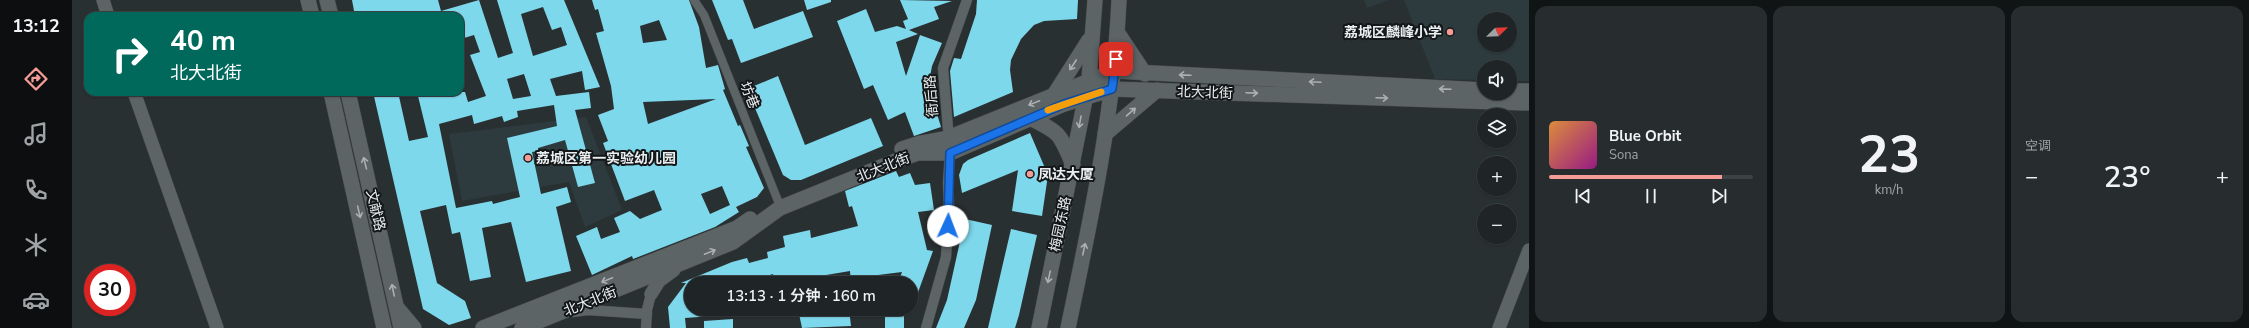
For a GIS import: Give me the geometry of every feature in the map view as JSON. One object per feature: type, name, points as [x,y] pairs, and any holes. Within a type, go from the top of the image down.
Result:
[{"type":"main road","points":[[308,0],[311,12]]},
{"type":"main road","points":[[327,0],[330,12]]},
{"type":"main road","name":"梅园东路","points":[[1039,328],[1073,165],[1084,97],[1089,80],[1095,0]]},
{"type":"main road","name":"梅园东路","points":[[1068,328],[1100,171],[1119,35],[1120,0]]},
{"type":"main road","points":[[1119,35],[1145,74]]},
{"type":"main road","points":[[1054,95],[1092,36]]},
{"type":"main road","name":"北大北街","points":[[483,328],[737,228],[778,201],[902,150],[921,143],[949,145],[1054,95],[1114,71],[1145,74],[1477,90]]},
{"type":"main road","name":"北大北街","points":[[522,328],[733,242],[780,208],[901,159],[949,145],[1030,118],[1084,97],[1112,89],[1529,103]]},
{"type":"main road","points":[[1105,134],[1157,90]]},
{"type":"main road","points":[[1517,91],[1529,91]]},
{"type":"main road","name":"文献路","points":[[332,96],[384,328]]},
{"type":"main road","name":"文献路","points":[[349,96],[401,328]]},
{"type":"main road","points":[[1030,118],[1053,130],[1062,140],[1073,165]]},
{"type":"main road","points":[[397,307],[414,328]]},
{"type":"street","points":[[103,0],[107,12]]},
{"type":"street","name":"坊巷","points":[[694,0],[704,15],[778,201]]},
{"type":"street","name":"衙后路","points":[[926,328],[946,257],[949,210],[949,145],[943,68],[967,0]]},
{"type":"street","points":[[135,96],[217,328]]},
{"type":"street","points":[[1499,328],[1529,250]]},
{"type":"street","points":[[646,328],[651,294],[659,281],[687,261]]},
{"type":"street","points":[[558,314],[588,310],[647,314]]},
{"type":"shaded area","points":[[1364,0],[1389,0],[1367,8]]},
{"type":"shaded area","name":"荔城区麟峰小学","points":[[1404,0],[1529,0],[1529,81],[1517,81],[1517,60],[1477,60],[1477,80],[1435,79]]},
{"type":"shaded area","name":"荔城区第一实验幼儿园","points":[[586,117],[622,210],[585,227],[569,182],[462,201],[449,134]]},
{"type":"building","points":[[352,0],[438,0],[441,11],[479,0],[498,58],[513,53],[497,0],[564,0],[600,87],[585,90],[582,71],[550,79],[556,96],[589,92],[591,108],[575,110],[595,183],[578,187],[565,140],[538,148],[538,151],[532,152],[541,194],[567,187],[571,202],[556,207],[571,271],[526,282],[511,222],[482,228],[491,277],[470,281],[460,232],[452,234],[446,205],[420,211],[437,283],[465,301],[471,318],[449,325],[423,309],[374,96],[399,96],[409,141],[428,137],[418,96],[464,96],[465,92],[468,102],[486,96],[470,55],[480,52],[474,35],[464,38],[464,12],[354,12]],"holes":[[[543,7],[552,30],[561,27],[567,45],[533,56],[521,14]],[[524,74],[531,96],[513,99],[507,79]],[[554,105],[557,126],[507,138],[520,197],[493,204],[492,201],[456,208],[439,124],[472,115],[474,124],[502,116],[504,122],[518,117],[517,111]]]},
{"type":"building","points":[[592,0],[689,0],[699,27],[706,68],[718,65],[725,89],[723,90],[738,126],[740,125],[749,146],[746,147],[764,188],[757,197],[736,207],[739,212],[715,227],[633,259],[632,256],[592,275],[576,236],[597,227],[601,239],[620,232],[614,218],[630,211],[640,219],[662,210],[654,190],[625,201],[603,143],[608,141],[598,115],[614,109],[611,86],[596,33],[604,31],[598,9],[595,10]],"holes":[[[659,20],[667,40],[643,43],[640,26]],[[716,99],[648,124],[643,102]],[[722,186],[730,205],[710,214],[701,194]]]},
{"type":"building","points":[[712,0],[743,0],[754,29],[803,11],[813,37],[741,63],[732,39],[728,40]]},
{"type":"building","points":[[804,0],[831,0],[831,2],[807,10]]},
{"type":"building","points":[[900,0],[952,1],[934,7],[939,19],[909,30],[918,34],[896,42],[906,76],[920,35],[942,43],[932,66],[930,77],[930,91],[941,127],[914,136],[905,112],[888,120],[873,85],[864,89],[837,21],[866,9],[875,32],[897,26],[906,29],[903,21],[908,19]]},
{"type":"building","points":[[977,0],[1078,0],[1077,19],[1044,21],[1034,25],[1021,39],[1011,60],[1010,70],[1013,92],[954,117],[950,71],[954,58],[961,59],[976,14]]},
{"type":"building","points":[[778,76],[805,145],[871,118],[883,146],[801,180],[791,180],[783,175],[747,89]]},
{"type":"building","name":"凤达大厦","points":[[1030,133],[1048,175],[1042,216],[1012,211],[1018,170],[962,193],[959,175],[963,164],[968,160]]},
{"type":"building","points":[[896,171],[899,177],[910,173],[915,185],[930,183],[934,210],[918,212],[927,250],[933,251],[918,292],[918,276],[901,276],[902,272],[870,276],[850,276],[850,271],[820,276],[773,276],[773,274],[766,276],[698,276],[732,262],[747,258],[749,263],[768,258],[767,252],[785,247],[783,236],[810,230],[811,238],[858,226],[852,206],[849,207],[845,191]]},
{"type":"building","points":[[965,219],[992,225],[976,300],[964,328],[936,328],[947,300]]},
{"type":"building","points":[[1011,229],[1037,235],[1019,315],[1015,328],[988,328]]},
{"type":"building","points":[[684,286],[684,316],[712,316],[685,318],[686,328],[670,328],[668,307]]},
{"type":"building","points":[[799,316],[850,316],[851,326],[802,328]]},
{"type":"building","points":[[885,316],[904,316],[904,328],[885,328]]},
{"type":"building","points":[[733,319],[733,328],[704,328],[704,321]]},
{"type":"slow traffic","points":[[1048,110],[1101,92]]},
{"type":"place","name":"荔城区麟峰小学","points":[[1450,32]]},
{"type":"place","name":"荔城区第一实验幼儿园","points":[[528,158]]},
{"type":"place","name":"凤达大厦","points":[[1030,174]]},
{"type":"route","points":[[948,226],[948,182],[950,153],[1064,104],[1112,89],[1116,59]]}]
